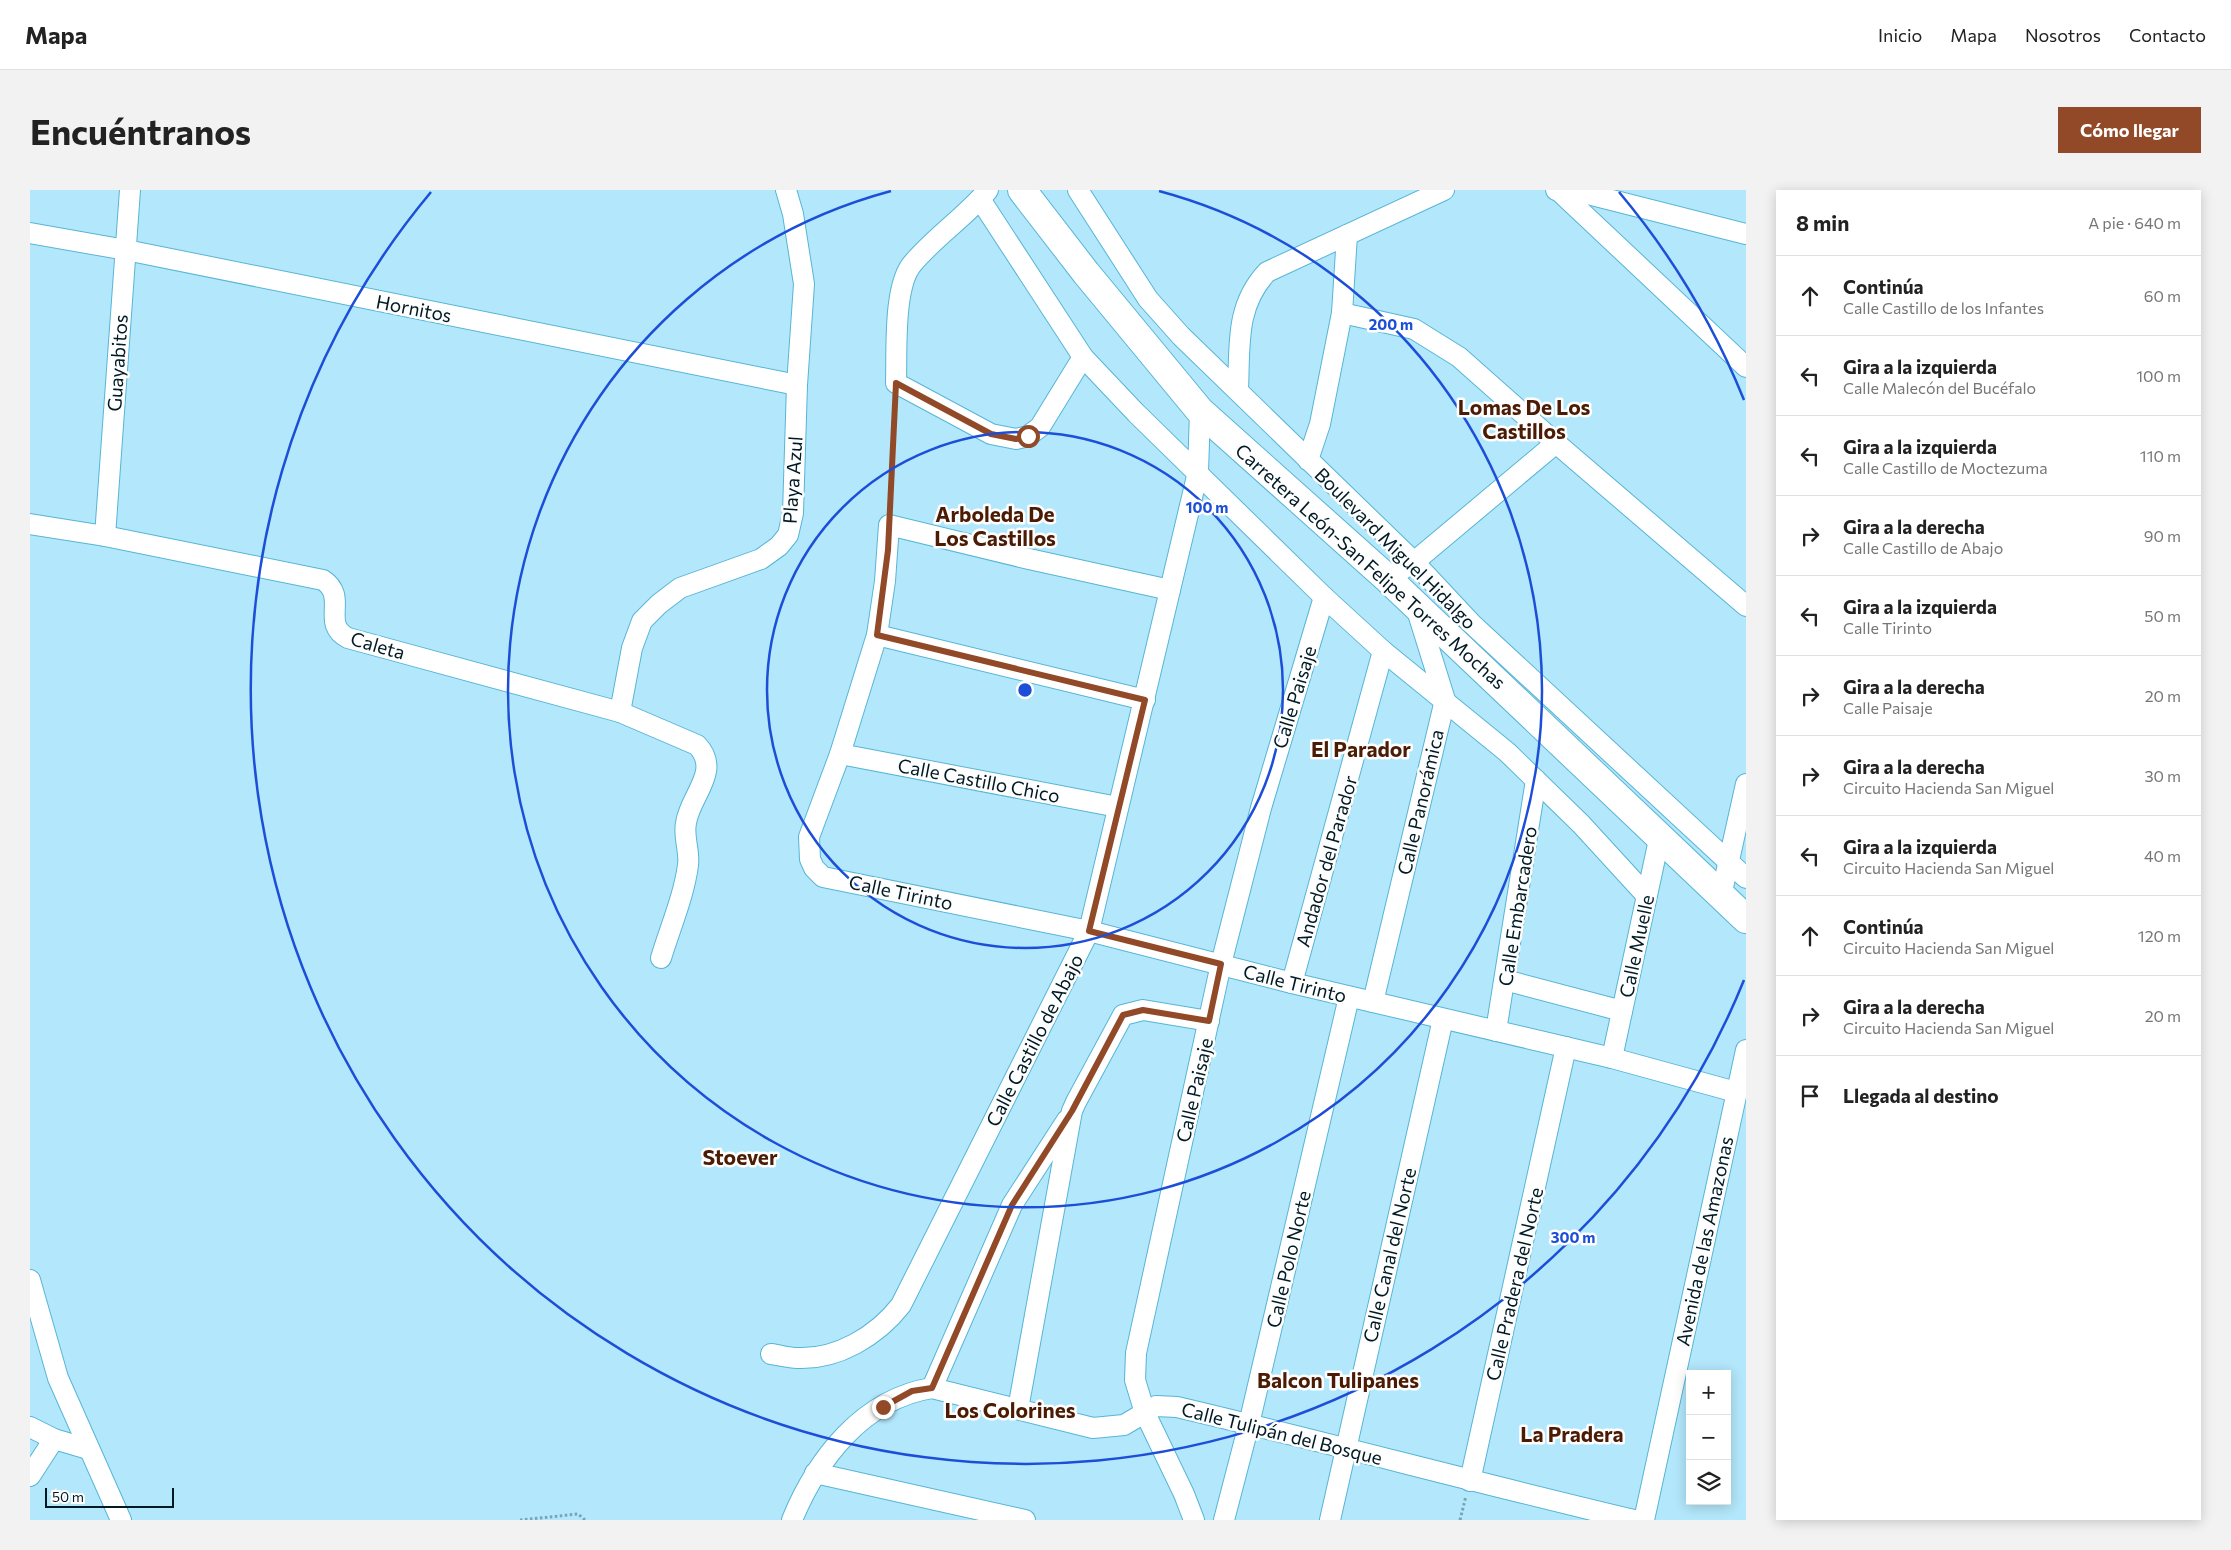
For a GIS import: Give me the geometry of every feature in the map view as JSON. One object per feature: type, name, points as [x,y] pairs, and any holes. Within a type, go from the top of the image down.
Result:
[{"type":"main road","name":"Carretera León-San Felipe Torres Mochas","points":[[1022,190],[1086,274],[1200,411],[1388,579],[1660,835],[1746,919]]},
{"type":"street","name":"Guayabitos","points":[[105,536],[130,190]]},
{"type":"street","name":"Playa Azul","points":[[620,712],[632,648],[642,621],[680,588],[761,559],[779,546],[788,534],[793,513],[797,385],[804,284],[795,223],[786,190]]},
{"type":"street","name":"Boulevard Miguel Hidalgo","points":[[1078,190],[1148,299],[1181,336],[1414,562],[1472,624],[1746,878]]},
{"type":"street","points":[[1238,390],[1244,312],[1248,297],[1267,272],[1444,190]]},
{"type":"street","points":[[1557,190],[1583,192],[1746,234]]},
{"type":"street","points":[[1557,190],[1746,367]]},
{"type":"street","points":[[1084,357],[1040,427],[1028,436],[1016,439],[991,434],[896,383],[900,294],[905,277],[912,264],[984,195],[1084,357],[1136,413],[1324,598],[1383,651],[1445,700],[1536,780],[1582,824],[1646,895]]},
{"type":"street","name":"Hornitos","points":[[30,233],[126,250],[797,385]]},
{"type":"street","points":[[1308,460],[1320,424],[1342,313],[1347,235]]},
{"type":"street","points":[[1342,313],[1406,326],[1434,340],[1459,357],[1746,606]]},
{"type":"street","name":"Calle Castillo de Abajo","points":[[770,1354],[797,1358],[820,1356],[840,1350],[877,1330],[890,1319],[901,1305],[1089,931],[1198,472],[1200,411]]},
{"type":"street","points":[[1388,579],[1414,562],[1556,443]]},
{"type":"street","name":"Caleta","points":[[30,524],[105,536],[324,580],[332,586],[335,595],[335,625],[339,633],[348,638],[620,712],[696,745],[704,753],[707,763],[705,776],[688,812],[685,836],[689,862],[661,958]]},
{"type":"street","points":[[840,754],[877,635],[886,573],[888,524],[1029,559],[1170,590]]},
{"type":"street","name":"Calle Paisaje","points":[[1194,1520],[1184,1494],[1148,1419],[1135,1380],[1136,1353],[1221,964],[1261,808],[1324,598]]},
{"type":"street","points":[[1415,605],[1445,700]]},
{"type":"street","points":[[877,635],[1145,700]]},
{"type":"street","name":"Andador del Parador","points":[[1292,983],[1383,651]]},
{"type":"street","name":"Calle Panorámica","points":[[1373,1002],[1445,700]]},
{"type":"street","name":"Calle Tirinto","points":[[840,754],[809,837],[810,859],[814,868],[823,877],[1089,931],[1349,997],[1612,1058],[1736,1092]]},
{"type":"street","name":"Calle Castillo Chico","points":[[840,754],[1118,807]]},
{"type":"street","name":"Calle Embarcadero","points":[[1496,1031],[1536,780]]},
{"type":"street","points":[[1722,896],[1746,784]]},
{"type":"street","name":"Calle Muelle","points":[[1612,1058],[1660,835]]},
{"type":"street","points":[[1505,980],[1622,1011]]},
{"type":"street","name":"Calle Polo Norte","points":[[1224,1520],[1249,1424],[1349,997]]},
{"type":"street","points":[[792,1520],[802,1495],[834,1445],[857,1425],[912,1391],[932,1388],[1012,1205],[1074,1106],[1123,1015],[1143,1010],[1209,1021]]},
{"type":"street","name":"Calle Canal del Norte","points":[[1330,1520],[1443,1019]]},
{"type":"street","name":"Calle Pradera del Norte","points":[[1470,1481],[1566,1047]]},
{"type":"street","name":"Avenida de las Amazonas","points":[[1644,1520],[1746,1050]]},
{"type":"street","points":[[1018,1409],[1074,1106]]},
{"type":"street","points":[[30,1280],[58,1378],[121,1520]]},
{"type":"street","name":"Calle Tulipán del Bosque","points":[[932,1388],[1093,1428],[1124,1425],[1148,1419],[1156,1406],[1177,1407],[1346,1447],[1470,1481],[1634,1520]]},
{"type":"street","points":[[30,1427],[54,1439],[88,1449]]},
{"type":"street","points":[[30,1476],[54,1439]]},
{"type":"street","points":[[815,1473],[1026,1520]]},
{"type":"path","points":[[888,524],[896,383]]},
{"type":"path","points":[[1460,1520],[1470,1481]]},
{"type":"path","points":[[520,1520],[578,1514],[585,1520]]},
{"type":"district","name":"Lomas De Los Castillos","points":[[1524,418]]},
{"type":"district","name":"Arboleda De Los Castillos","points":[[995,525]]},
{"type":"district","name":"El Parador","points":[[1361,748]]},
{"type":"district","name":"Stoever","points":[[740,1156]]},
{"type":"district","name":"Balcon Tulipanes","points":[[1338,1379]]},
{"type":"district","name":"Los Colorines","points":[[1010,1409]]},
{"type":"district","name":"La Pradera","points":[[1572,1433]]},
{"type":"route","points":[[883,1407],[912,1391],[932,1388],[1012,1205],[1072,1111],[1117,1023],[1123,1015],[1132,1011],[1143,1010],[1209,1021],[1221,964],[1089,931],[1145,700],[877,635],[888,550],[896,383],[991,434],[1003,438],[1016,439],[1028,436]]}]
